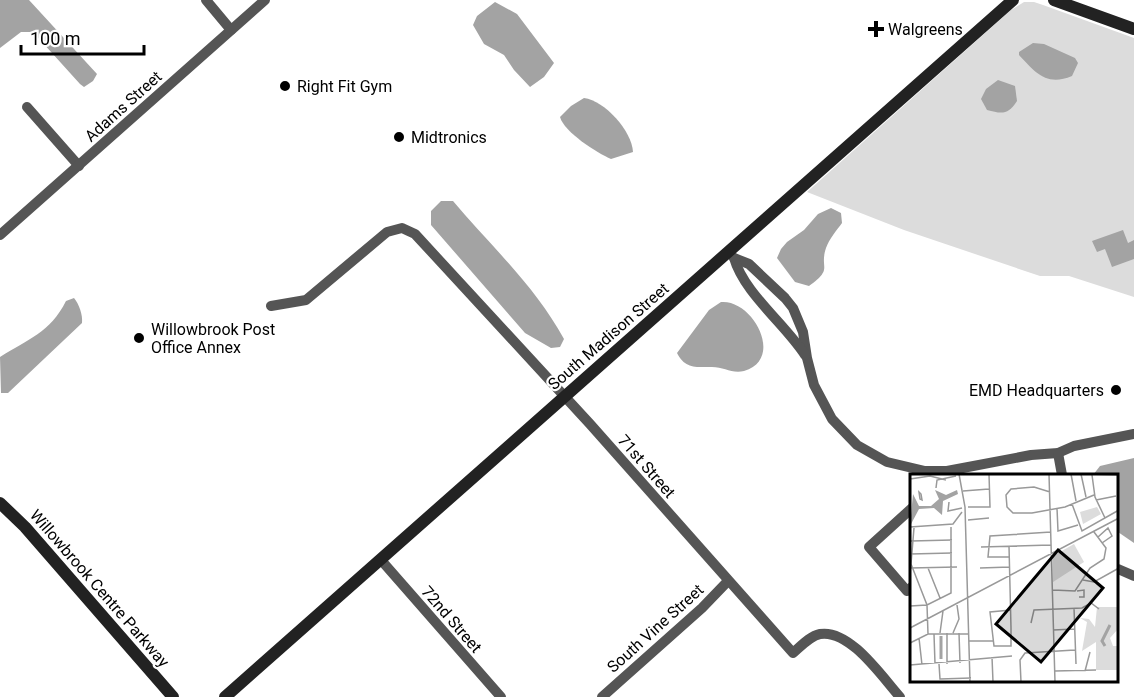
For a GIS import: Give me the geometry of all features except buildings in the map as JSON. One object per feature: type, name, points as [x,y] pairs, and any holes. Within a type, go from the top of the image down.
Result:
[{"type":"street","points":[[206,0],[231,30]]},
{"type":"street","name":"Adams Street","points":[[0,235],[265,0]]},
{"type":"street","name":"South Madison Street","points":[[225,697],[1013,0]]},
{"type":"street","points":[[1054,0],[1134,29]]},
{"type":"street","points":[[27,107],[79,166]]},
{"type":"street","name":"71st Street","points":[[271,306],[306,300],[387,232],[402,228],[416,234],[793,653],[818,634],[837,635],[857,649],[900,697]]},
{"type":"street","points":[[807,358],[793,337],[738,273],[734,258],[749,264],[789,303],[803,332],[814,385],[832,419],[857,445],[887,462],[925,471],[947,471],[1030,455],[1058,453],[1074,446],[1134,434]]},
{"type":"street","points":[[1058,453],[1062,474]]},
{"type":"street","name":"Willowbrook Centre Parkway","points":[[0,503],[25,528],[173,697]]},
{"type":"street","points":[[909,589],[869,548],[910,510]]},
{"type":"street","name":"72nd Street","points":[[381,560],[501,697]]},
{"type":"street","points":[[1119,569],[1134,576]]},
{"type":"street","name":"South Vine Street","points":[[602,697],[702,608],[728,581]]},
{"type":"shaded area","points":[[0,0],[29,0],[97,74],[93,81],[84,87],[80,84],[33,32],[21,32],[0,48]]},
{"type":"shaded area","points":[[495,2],[517,14],[554,63],[544,77],[530,87],[504,55],[484,44],[473,25],[477,16]]},
{"type":"shaded area","points":[[1024,2],[1034,2],[1134,38],[1134,297],[1069,276],[1040,276],[904,230],[807,192],[1011,10]]},
{"type":"shaded area","points":[[1033,43],[1044,44],[1075,58],[1078,63],[1072,76],[1055,80],[1036,72],[1019,55],[1019,52]]},
{"type":"shaded area","points":[[998,80],[1015,86],[1017,101],[1008,111],[987,110],[981,99],[986,89]]},
{"type":"shaded area","points":[[584,98],[600,105],[616,118],[628,135],[633,152],[611,159],[590,147],[568,129],[560,117]]},
{"type":"shaded area","points":[[441,201],[453,201],[540,301],[564,339],[560,347],[551,348],[525,333],[431,225],[431,211]]},
{"type":"shaded area","points":[[831,208],[841,213],[842,223],[826,248],[824,272],[809,286],[795,282],[777,258],[781,249],[804,230],[818,214]]},
{"type":"shaded area","points":[[1123,230],[1128,243],[1134,240],[1134,259],[1112,267],[1105,249],[1097,252],[1092,241]]},
{"type":"shaded area","points":[[74,298],[78,303],[82,323],[8,393],[1,393],[0,357],[45,328],[60,312],[66,301]]},
{"type":"shaded area","points":[[721,302],[733,304],[744,310],[760,331],[763,343],[762,355],[756,364],[744,371],[692,366],[684,362],[677,353],[709,310]]},
{"type":"shaded area","points":[[1134,458],[1134,543],[1119,533],[1119,474],[1094,474],[1100,466]]},
{"type":"place","name":"Walgreens","points":[[876,29]]},
{"type":"place","name":"Right Fit Gym","points":[[285,86]]},
{"type":"place","name":"Midtronics","points":[[399,137]]},
{"type":"place","name":"Willowbrook Post Office Annex","points":[[139,338]]},
{"type":"place","name":"EMD Headquarters","points":[[1116,390]]}]
